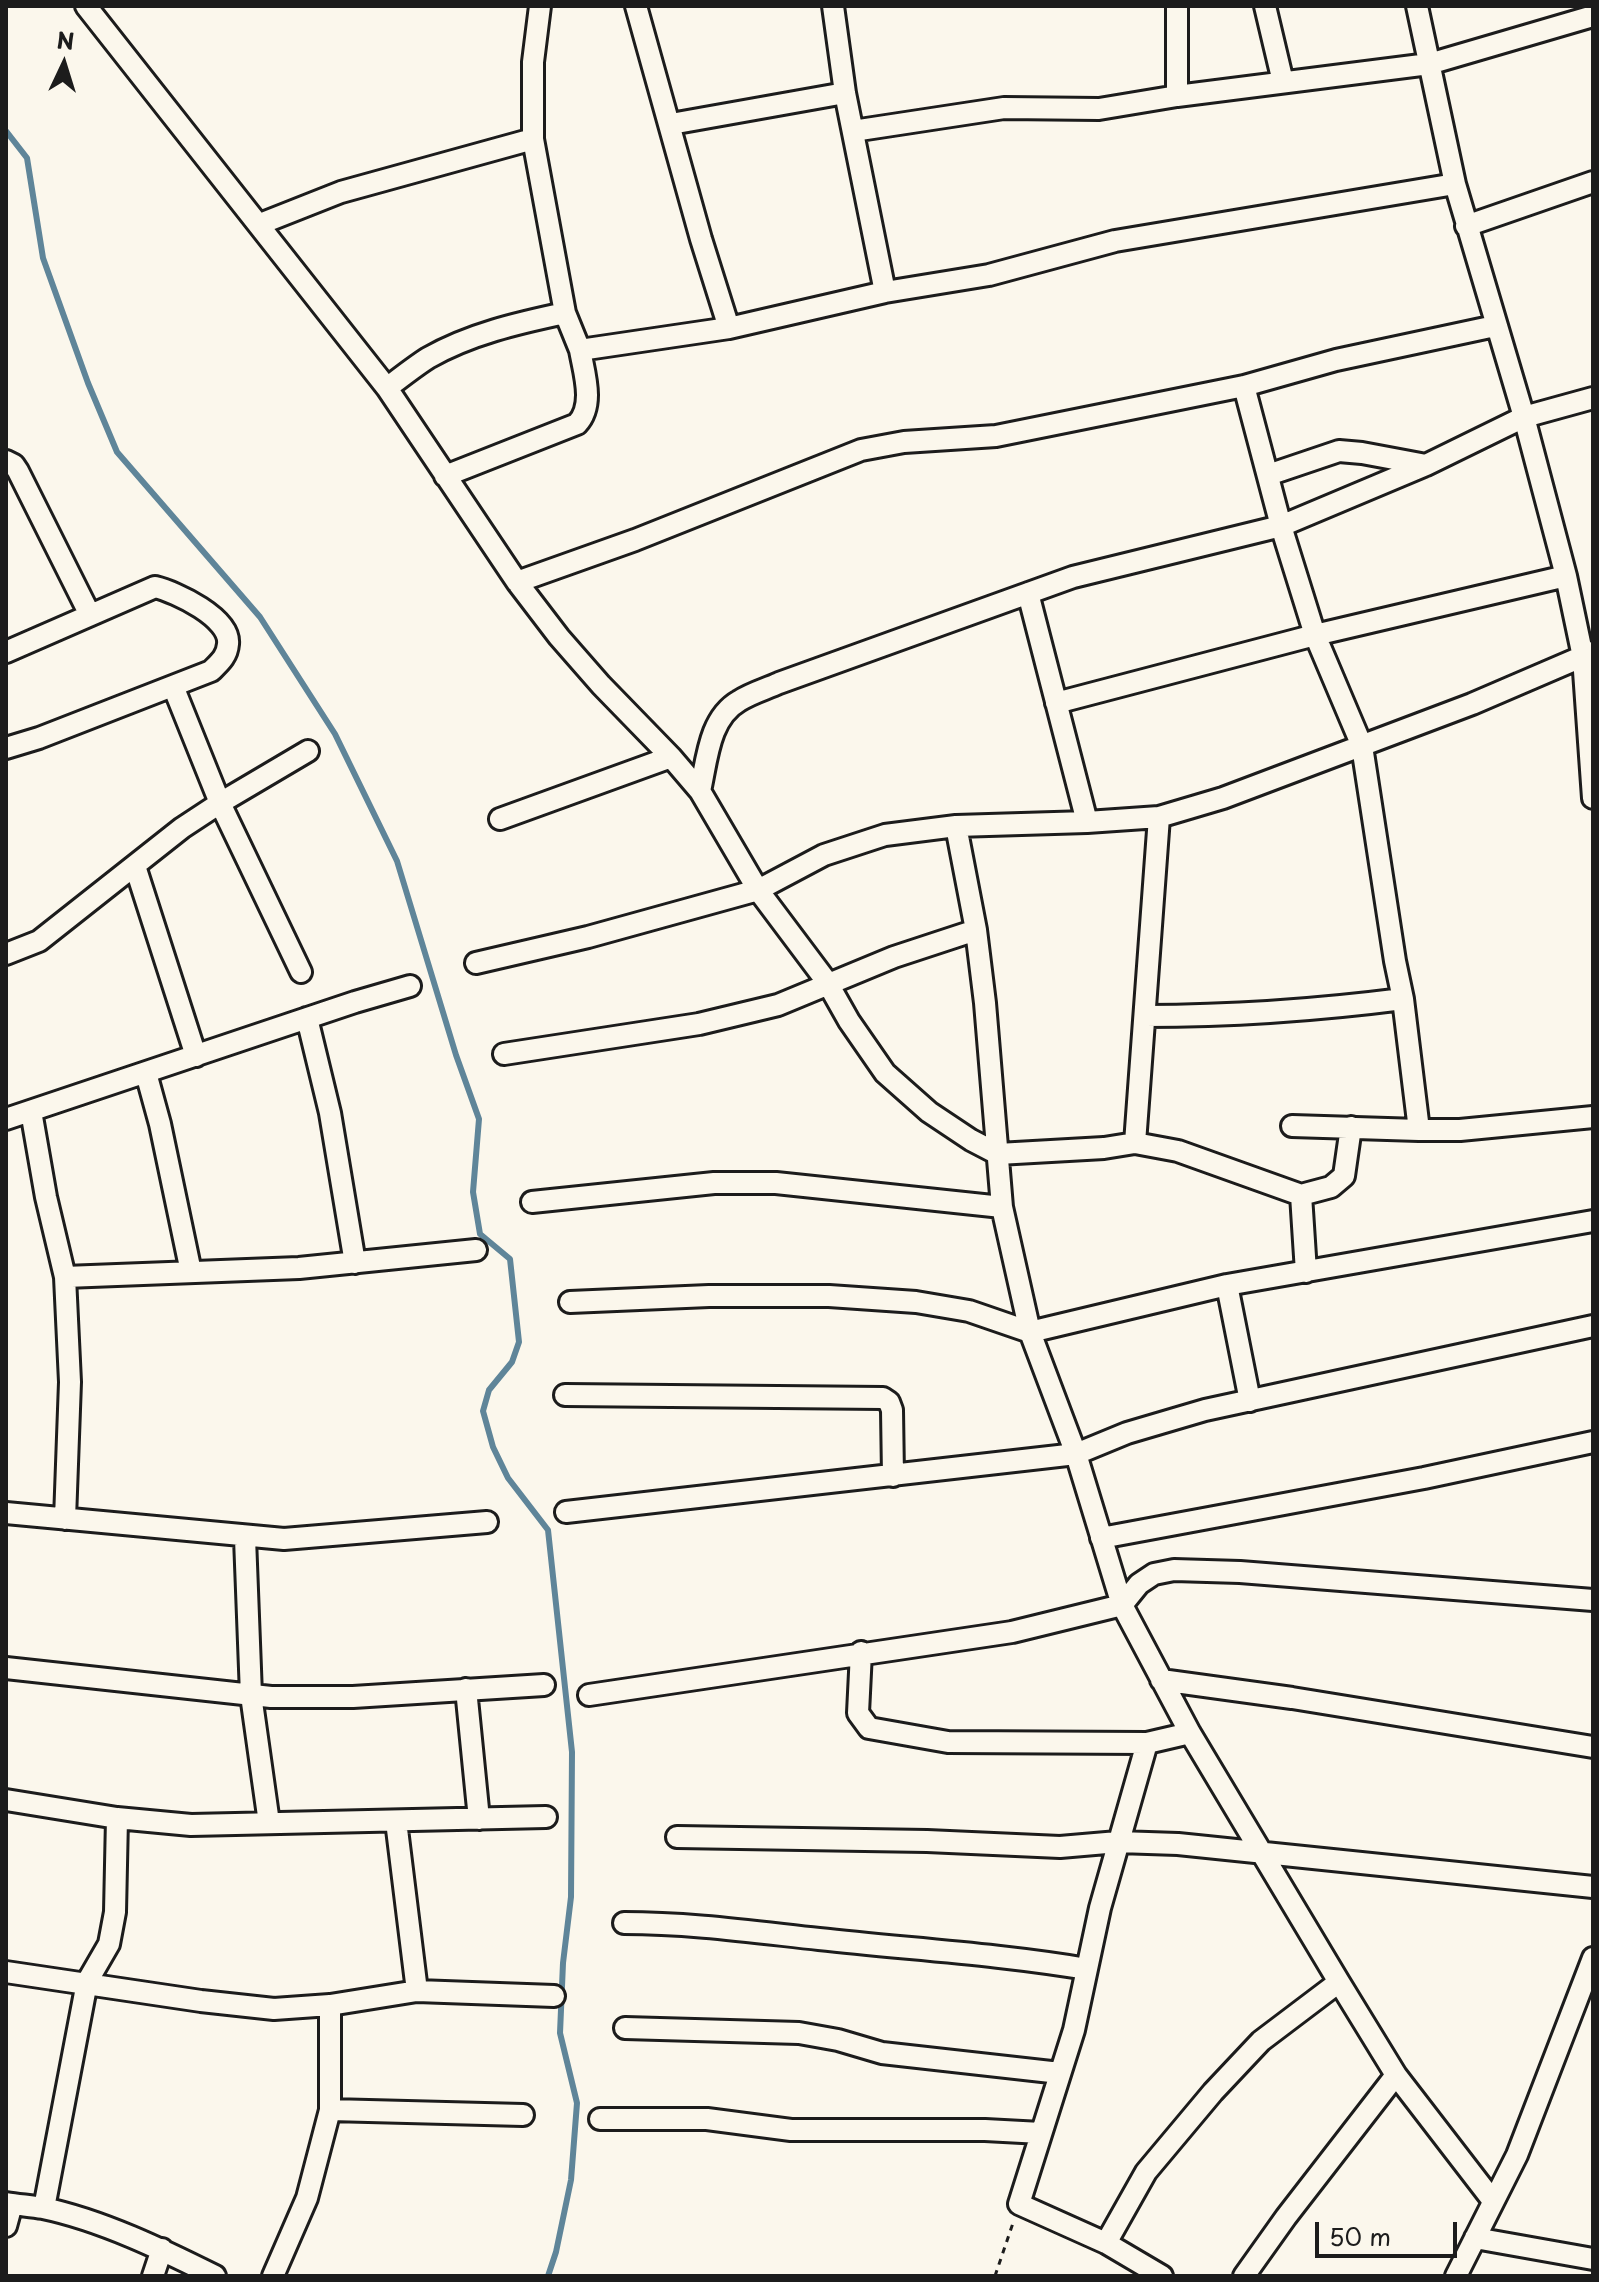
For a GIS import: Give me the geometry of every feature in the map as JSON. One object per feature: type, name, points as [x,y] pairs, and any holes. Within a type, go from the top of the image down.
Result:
[{"type":"street","points":[[86,6],[387,388],[517,582],[601,685],[700,791],[758,890],[827,982],[849,1021],[885,1073],[929,1112],[998,1154],[1104,1148],[1135,1143],[1178,1151],[1301,1195],[1331,1187],[1344,1176],[1351,1127]]},
{"type":"street","points":[[445,476],[577,424],[584,416],[586,407],[587,388],[580,350],[565,313],[533,139],[533,62],[540,6]]},
{"type":"street","points":[[636,6],[729,328]]},
{"type":"street","points":[[833,6],[845,93],[885,292]]},
{"type":"street","points":[[1177,6],[1177,96]]},
{"type":"street","points":[[1265,6],[1283,82]]},
{"type":"street","points":[[1417,6],[1466,226],[1524,417],[1588,654],[1593,798]]},
{"type":"street","points":[[853,131],[1004,108],[1099,109],[1429,64],[1593,16]]},
{"type":"street","points":[[671,124],[845,93]]},
{"type":"street","points":[[260,224],[341,192],[533,139]]},
{"type":"street","points":[[1466,226],[1593,182]]},
{"type":"street","points":[[580,350],[729,328],[885,292],[989,275],[1115,241],[1455,184]]},
{"type":"street","points":[[387,388],[427,359],[464,340],[565,313]]},
{"type":"street","points":[[517,582],[635,540],[861,450],[904,442],[996,436],[1244,386],[1336,360],[1495,326]]},
{"type":"street","points":[[1244,386],[1281,526],[1315,635],[1362,746],[1403,999],[1419,1130]]},
{"type":"street","points":[[700,791],[714,732],[722,715],[737,702],[779,683],[1099,570],[1281,526],[1426,465],[1524,417],[1593,398]]},
{"type":"street","points":[[1268,475],[1339,451],[1426,465]]},
{"type":"street","points":[[6,461],[18,471],[90,615]]},
{"type":"street","points":[[1056,703],[1315,635],[1566,576]]},
{"type":"street","points":[[6,652],[155,587],[172,591],[198,605],[224,629],[229,641],[224,658],[211,671],[6,748]]},
{"type":"street","points":[[1028,593],[1087,822]]},
{"type":"street","points":[[476,963],[588,937],[758,890],[824,855],[885,835],[956,826],[1159,817],[1223,798],[1362,746],[1472,704],[1588,654]]},
{"type":"street","points":[[173,686],[220,803],[301,972]]},
{"type":"street","points":[[6,954],[39,941],[182,828],[308,751]]},
{"type":"street","points":[[500,819],[671,757]]},
{"type":"street","points":[[1135,1143],[1159,817]]},
{"type":"street","points":[[956,826],[976,930],[985,1003],[1002,1207],[1030,1332],[1076,1454],[1122,1605],[1259,1853],[1271,1867],[1396,2075],[1493,2201]]},
{"type":"street","points":[[135,866],[196,1056]]},
{"type":"street","points":[[504,1054],[699,1024],[778,1005],[827,982],[976,930]]},
{"type":"street","points":[[6,1119],[410,986]]},
{"type":"street","points":[[1145,1016],[1326,1010],[1403,999]]},
{"type":"street","points":[[307,1018],[330,1113],[355,1263]]},
{"type":"street","points":[[146,1073],[160,1124],[191,1272]]},
{"type":"street","points":[[31,1111],[46,1197],[65,1277],[70,1382],[65,1519]]},
{"type":"street","points":[[1292,1126],[1460,1130],[1593,1117]]},
{"type":"street","points":[[532,1202],[714,1183],[776,1183],[1002,1207]]},
{"type":"street","points":[[1301,1195],[1306,1272]]},
{"type":"street","points":[[570,1302],[709,1296],[829,1296],[902,1301],[969,1311],[1030,1332],[1227,1285],[1593,1221]]},
{"type":"street","points":[[65,1277],[355,1263],[476,1250]]},
{"type":"street","points":[[1227,1285],[1250,1401]]},
{"type":"street","points":[[566,1512],[1076,1454],[1158,1423],[1593,1326]]},
{"type":"street","points":[[565,1395],[883,1398],[892,1410],[893,1476]]},
{"type":"street","points":[[1101,1538],[1424,1478],[1593,1442]]},
{"type":"street","points":[[6,1513],[245,1538],[284,1539],[487,1522]]},
{"type":"street","points":[[245,1538],[251,1695],[269,1823]]},
{"type":"street","points":[[589,1695],[861,1652],[1012,1632],[1122,1605],[1139,1584],[1154,1574],[1174,1570],[1240,1572],[1593,1600]]},
{"type":"street","points":[[861,1652],[858,1713],[869,1728],[948,1742],[1147,1743],[1190,1733]]},
{"type":"street","points":[[6,1668],[251,1695],[353,1697],[544,1685]]},
{"type":"street","points":[[1161,1680],[1593,1747]]},
{"type":"street","points":[[466,1689],[479,1819]]},
{"type":"street","points":[[1147,1743],[1128,1817],[1118,1842],[1074,2030],[1019,2204],[1106,2243],[1162,2276]]},
{"type":"street","points":[[6,1800],[117,1818],[191,1825],[546,1817]]},
{"type":"street","points":[[44,2208],[87,1982],[109,1944],[115,1912],[117,1818]]},
{"type":"street","points":[[396,1821],[417,1991]]},
{"type":"street","points":[[677,1837],[927,1841],[1060,1847],[1118,1842],[1178,1844],[1593,1887]]},
{"type":"street","points":[[624,1923],[744,1929],[819,1939],[964,1951],[1087,1969]]},
{"type":"street","points":[[1456,2276],[1529,2125],[1593,1958]]},
{"type":"street","points":[[6,1972],[274,2009],[330,2005],[417,1991],[554,1996]]},
{"type":"street","points":[[1106,2243],[1146,2172],[1213,2092],[1261,2041],[1339,1982]]},
{"type":"street","points":[[273,2276],[307,2198],[330,2110],[330,2005]]},
{"type":"street","points":[[625,2028],[799,2033],[882,2053],[1060,2073]]},
{"type":"street","points":[[1244,2276],[1396,2075]]},
{"type":"street","points":[[330,2110],[523,2115]]},
{"type":"street","points":[[600,2119],[707,2119],[791,2130],[1041,2133]]},
{"type":"street","points":[[6,2226],[9,2204],[44,2208],[162,2249],[215,2276]]},
{"type":"street","points":[[1475,2238],[1593,2259]]},
{"type":"street","points":[[153,2276],[162,2249]]},
{"type":"path","points":[[995,2276],[1019,2204]]},
{"type":"waterway","points":[[6,131],[27,158],[43,258],[88,383],[117,452],[260,617],[335,734],[397,861],[456,1055],[479,1119],[473,1192],[480,1234],[510,1259],[519,1342],[512,1362],[489,1390],[483,1411],[493,1447],[508,1478],[548,1530],[572,1752],[571,1897],[563,1963],[560,2033],[577,2103],[571,2180],[548,2276]]}]
